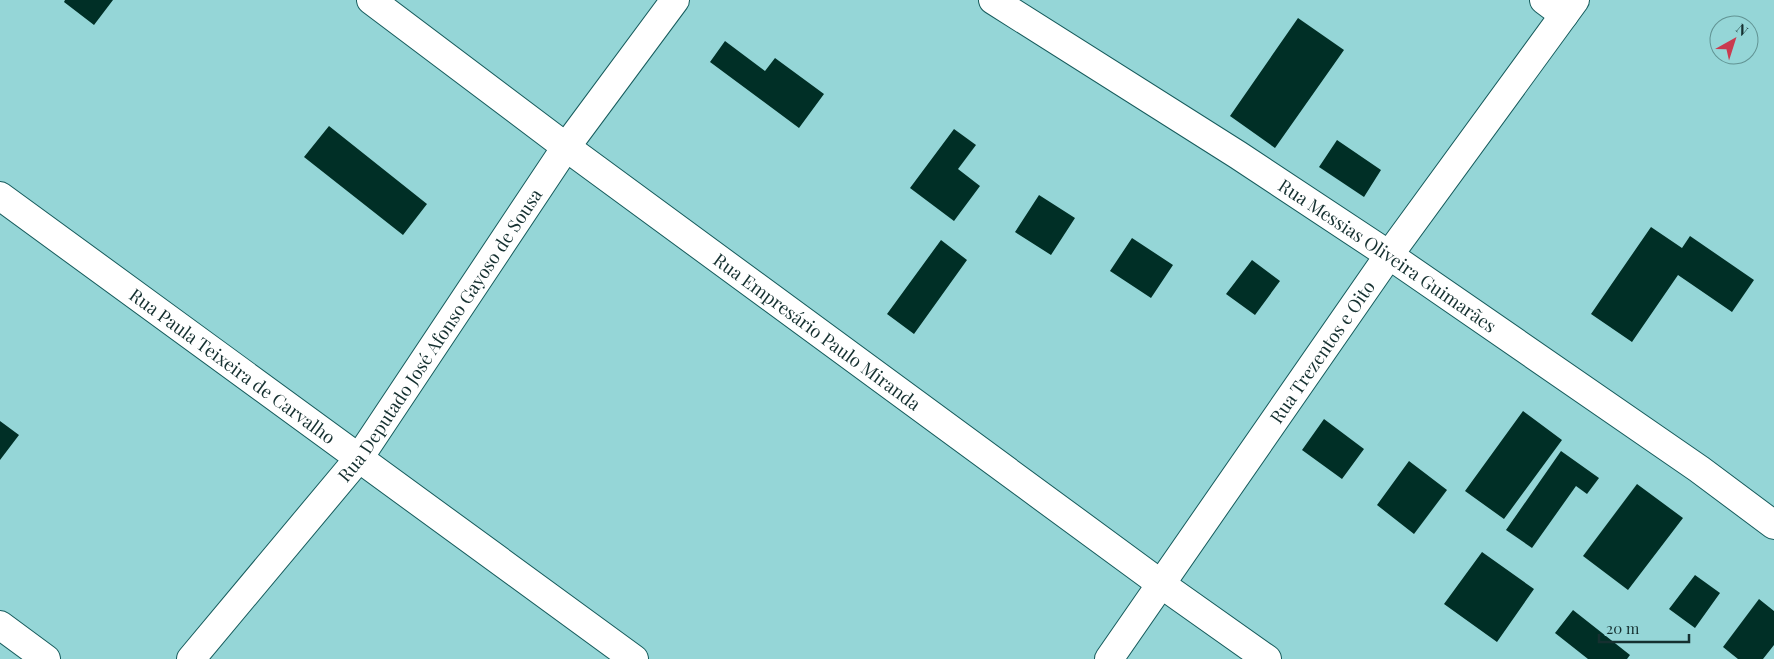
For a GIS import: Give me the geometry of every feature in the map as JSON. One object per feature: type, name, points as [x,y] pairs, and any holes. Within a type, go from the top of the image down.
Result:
[{"type":"street","name":"Rua Empresário Paulo Miranda","points":[[371,0],[566,147],[1161,584],[1267,659]]},
{"type":"street","name":"Rua Deputado José Afonso Gayoso de Sousa","points":[[191,659],[359,458],[566,147],[674,0]]},
{"type":"street","name":"Rua Messias Oliveira Guimarães","points":[[992,0],[1238,155],[1389,255],[1691,463],[1774,525]]},
{"type":"street","name":"Rua Trezentos e Oito","points":[[1109,659],[1561,5]]},
{"type":"street","name":"Rua Paula Teixeira de Carvalho","points":[[0,196],[634,659]]},
{"type":"street","points":[[0,625],[46,659]]},
{"type":"building","points":[[65,0],[113,0],[94,25],[64,2]]},
{"type":"building","points":[[1298,18],[1344,50],[1275,148],[1230,116]]},
{"type":"building","points":[[725,41],[765,71],[775,58],[824,94],[799,128],[710,62]]},
{"type":"building","points":[[329,126],[427,204],[403,235],[304,157]]},
{"type":"building","points":[[954,129],[976,145],[958,169],[980,186],[954,221],[910,188]]},
{"type":"building","points":[[1337,140],[1381,170],[1364,197],[1319,167]]},
{"type":"building","points":[[1039,195],[1075,218],[1051,255],[1015,232]]},
{"type":"building","points":[[1651,227],[1682,248],[1690,236],[1754,280],[1732,312],[1678,275],[1632,342],[1591,314]]},
{"type":"building","points":[[1132,238],[1173,265],[1151,298],[1110,271]]},
{"type":"building","points":[[941,240],[967,260],[914,334],[887,314]]},
{"type":"building","points":[[1252,260],[1280,281],[1255,315],[1226,294]]},
{"type":"building","points":[[1523,411],[1562,440],[1504,519],[1465,491]]},
{"type":"building","points":[[1324,419],[1364,449],[1342,479],[1302,450]]},
{"type":"building","points":[[0,421],[19,435],[0,460]]},
{"type":"building","points":[[1561,451],[1599,478],[1587,494],[1576,486],[1532,548],[1506,530]]},
{"type":"building","points":[[1409,461],[1447,490],[1414,534],[1377,505]]},
{"type":"building","points":[[1637,484],[1683,518],[1628,590],[1583,556]]},
{"type":"building","points":[[1482,552],[1534,589],[1497,642],[1444,604]]},
{"type":"building","points":[[1695,575],[1720,593],[1695,628],[1669,609]]},
{"type":"building","points":[[1759,599],[1774,611],[1774,645],[1763,659],[1738,659],[1723,647]]},
{"type":"building","points":[[1573,610],[1630,655],[1627,659],[1588,659],[1555,633]]}]
